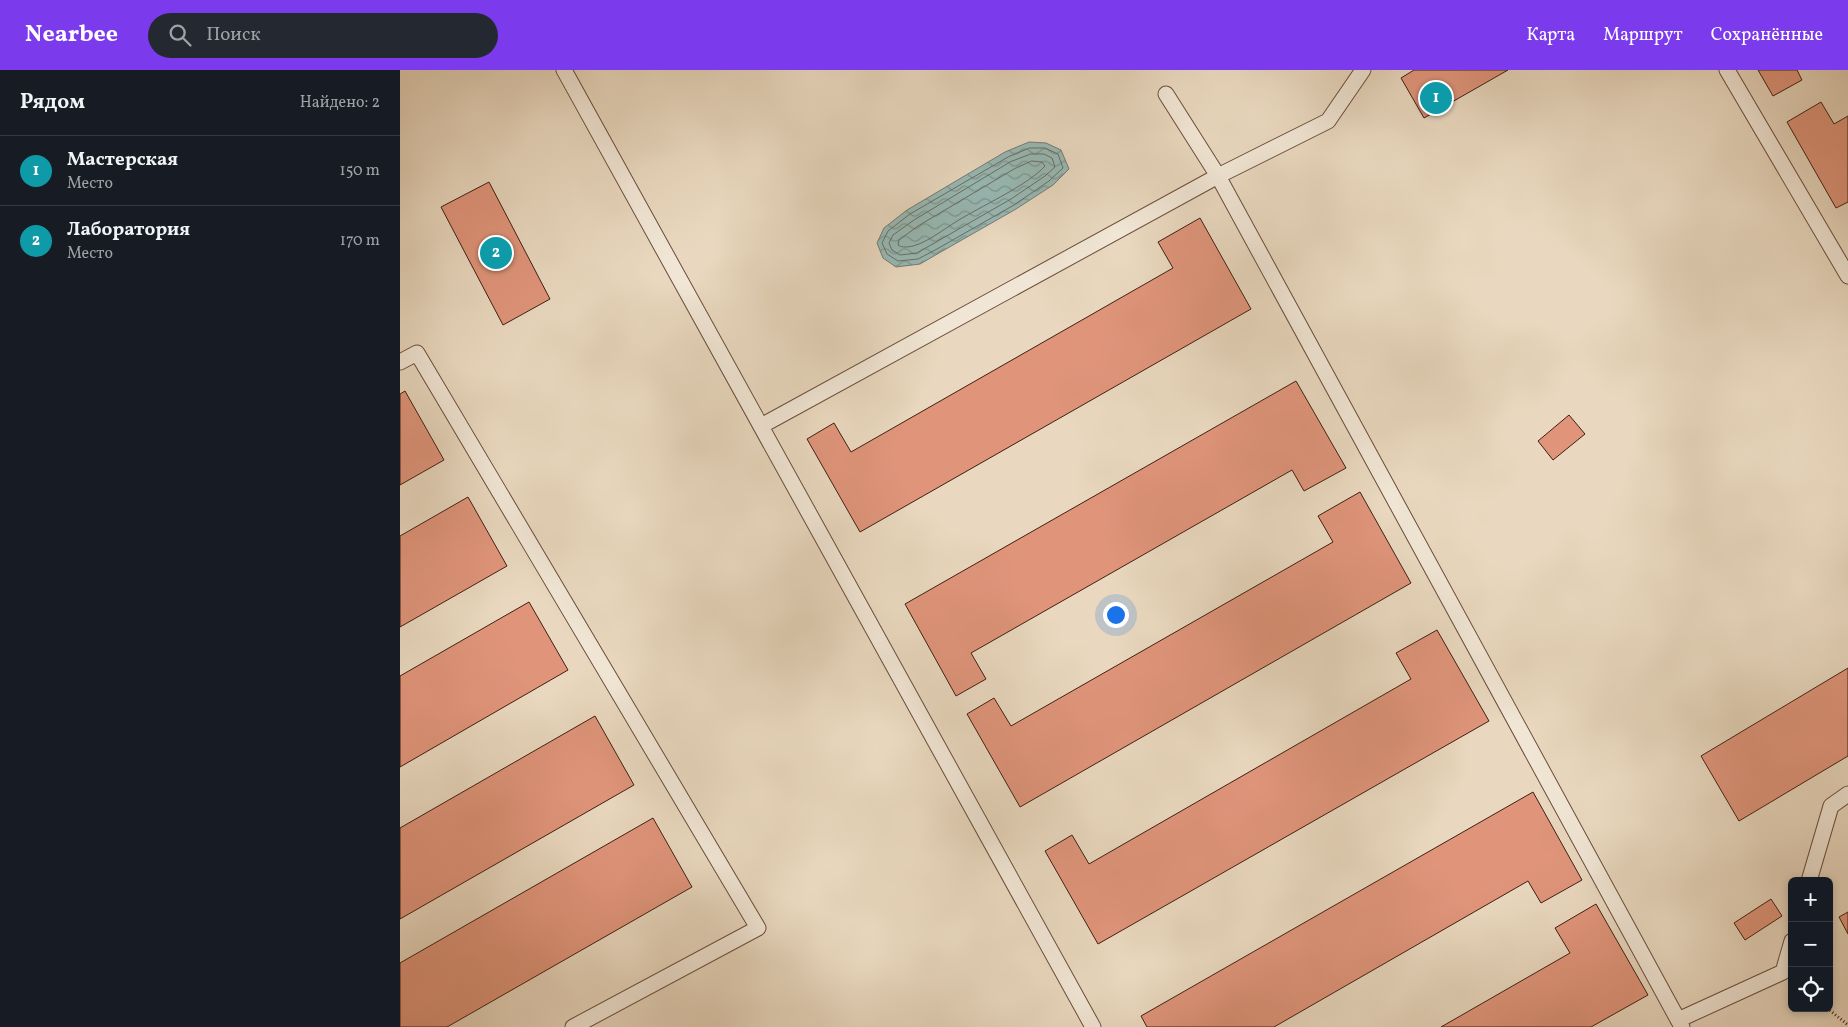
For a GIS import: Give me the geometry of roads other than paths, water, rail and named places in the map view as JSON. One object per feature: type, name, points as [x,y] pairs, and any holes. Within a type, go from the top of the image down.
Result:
[{"type":"lane","points":[[564,70],[1093,1027]]},
{"type":"lane","points":[[761,426],[1218,176],[1328,121],[1363,70]]},
{"type":"lane","points":[[1726,70],[1847,273]]},
{"type":"lane","points":[[1166,94],[1218,176],[1680,1024],[1783,972],[1788,955]]},
{"type":"lane","points":[[400,362],[417,353],[758,928],[573,1027]]},
{"type":"lane","points":[[1810,877],[1831,806],[1848,794]]},
{"type":"water","points":[[1029,142],[1046,143],[1061,150],[1069,169],[1053,185],[1016,209],[920,264],[896,267],[883,258],[877,243],[884,228],[907,210],[1005,152]]},
{"type":"place","name":"Мастерская","points":[[1436,98]]},
{"type":"place","name":"Лаборатория","points":[[496,253]]}]
